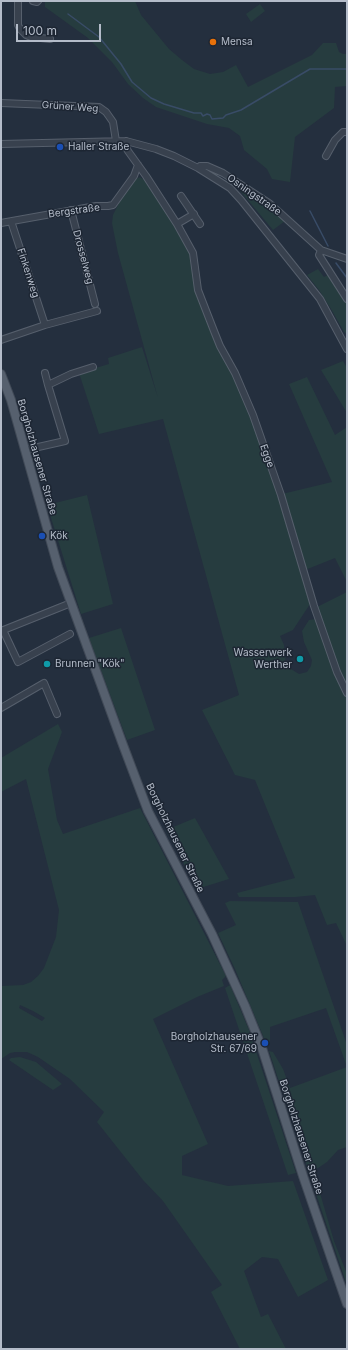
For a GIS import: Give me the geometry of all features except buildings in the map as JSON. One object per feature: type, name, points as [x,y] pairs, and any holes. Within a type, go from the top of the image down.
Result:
[{"type":"main road","name":"Borgholzhausener Straße","points":[[1,376],[11,400],[58,567],[135,779],[148,811],[212,934],[248,1013],[264,1056],[305,1183],[347,1304]]},
{"type":"street","points":[[18,1],[18,25],[23,33],[31,37],[50,39]]},
{"type":"street","points":[[33,1],[38,1]]},
{"type":"street","name":"Grüner Weg","points":[[1,103],[99,107],[106,112],[113,122],[116,141]]},
{"type":"street","points":[[326,156],[341,134],[343,132],[347,132]]},
{"type":"street","points":[[1,144],[126,141],[156,149],[198,168],[230,188],[241,200],[320,300],[347,349]]},
{"type":"street","name":"Egge","points":[[126,141],[126,147],[177,224],[193,253],[198,290],[220,346],[236,373],[253,415],[281,495],[314,606],[337,672],[347,693]]},
{"type":"street","name":"Bergstraße","points":[[1,223],[71,210],[113,205],[134,176],[138,165]]},
{"type":"street","name":"Osningstraße","points":[[198,168],[202,165],[215,169],[269,203],[321,250],[347,259]]},
{"type":"street","points":[[134,176],[146,176]]},
{"type":"street","points":[[181,196],[200,224]]},
{"type":"street","name":"Drosselweg","points":[[71,210],[95,304]]},
{"type":"street","points":[[177,224],[194,214]]},
{"type":"street","name":"Finkenweg","points":[[11,221],[45,325]]},
{"type":"street","points":[[321,250],[319,255],[347,299]]},
{"type":"street","points":[[1,340],[45,325],[97,311]]},
{"type":"street","points":[[48,385],[71,374],[93,367]]},
{"type":"street","points":[[25,450],[64,441],[45,373]]},
{"type":"street","points":[[70,634],[18,662],[2,630],[71,603]]},
{"type":"street","points":[[1,708],[44,683],[57,714]]},
{"type":"green space","points":[[45,1],[135,1],[141,15],[169,49],[182,60],[194,69],[210,74],[223,72],[236,65],[248,87],[312,55],[323,43],[336,43],[339,52],[347,54],[347,86],[335,87],[334,108],[295,137],[290,182],[272,179],[267,169],[244,150],[240,136],[229,128],[207,124],[156,107],[143,98],[128,84],[112,62],[88,38],[45,7]]},
{"type":"green space","points":[[260,4],[265,11],[251,22],[246,14]]},
{"type":"green space","points":[[140,177],[147,182],[190,253],[196,290],[211,333],[233,374],[251,416],[278,495],[310,604],[293,630],[280,636],[284,645],[286,666],[299,674],[307,672],[311,666],[312,660],[304,642],[302,631],[309,620],[316,619],[335,672],[347,698],[347,946],[336,923],[327,925],[315,895],[295,897],[239,897],[237,893],[295,878],[255,780],[235,775],[202,710],[239,695],[163,419],[99,434],[79,373],[109,364],[108,358],[142,347],[158,398],[118,253],[112,223],[113,215],[125,191],[134,180]]},
{"type":"green space","points":[[236,186],[267,206],[285,221],[273,230]]},
{"type":"green space","points":[[318,269],[324,277],[328,275],[347,302],[347,334],[344,332],[319,290],[307,275]]},
{"type":"green space","points":[[343,361],[347,368],[347,413],[321,370]]},
{"type":"green space","points":[[307,377],[335,435],[347,427],[347,582],[335,558],[305,570],[282,494],[332,482],[289,384]]},
{"type":"green space","points":[[87,495],[113,604],[81,614],[47,505]]},
{"type":"green space","points":[[347,592],[347,687],[339,671],[317,607]]},
{"type":"green space","points":[[121,628],[155,730],[127,740],[89,638]]},
{"type":"green space","points":[[58,724],[62,732],[48,769],[57,820],[63,834],[140,808],[226,976],[222,980],[224,986],[197,997],[153,1019],[208,1144],[182,1156],[182,1175],[228,1186],[293,1181],[328,1280],[298,1297],[278,1259],[262,1257],[244,1271],[261,1317],[268,1314],[286,1349],[240,1349],[211,1292],[222,1285],[163,1201],[143,1180],[97,1122],[104,1112],[70,1079],[38,1057],[27,1052],[15,1052],[10,1053],[1,1059],[1,986],[23,985],[31,982],[38,976],[44,968],[56,937],[59,910],[26,779],[1,792],[1,758]],"holes":[[[20,1005],[45,1018],[42,1021],[19,1008]]]},
{"type":"green space","points":[[195,818],[229,879],[197,889],[166,830]]},
{"type":"green space","points":[[230,901],[298,902],[347,1045],[347,1067],[326,1008],[270,1027],[270,1043],[266,1043],[218,933],[236,925],[225,903]]},
{"type":"green space","points":[[230,985],[249,1030],[296,1173],[288,1175],[225,988]]},
{"type":"green space","points":[[269,1051],[273,1052],[283,1069],[290,1088],[347,1067],[347,1147],[338,1150],[327,1162],[318,1168],[308,1169]]},
{"type":"green space","points":[[20,1057],[36,1062],[62,1084],[53,1090],[9,1060],[11,1058]]},
{"type":"green space","points":[[315,1176],[334,1241],[347,1274],[347,1285],[311,1179]]},
{"type":"waterway","points":[[68,14],[99,37],[121,64],[132,82],[151,98],[164,104],[194,113],[201,113],[203,116],[207,114],[210,115],[212,119],[223,118],[226,115],[241,110],[310,69],[347,69]]},
{"type":"waterway","points":[[310,211],[328,246]]},
{"type":"waterway","points":[[336,263],[347,278]]},
{"type":"place","name":"Mensa","points":[[213,42]]},
{"type":"place","name":"Haller Straße","points":[[60,147]]},
{"type":"place","name":"Kök","points":[[42,536]]},
{"type":"place","name":"Wasserwerk Werther","points":[[300,659]]},
{"type":"place","name":"Brunnen \"Kök\"","points":[[47,664]]},
{"type":"place","name":"Borgholzhausener Str. 67/69","points":[[265,1043]]}]
